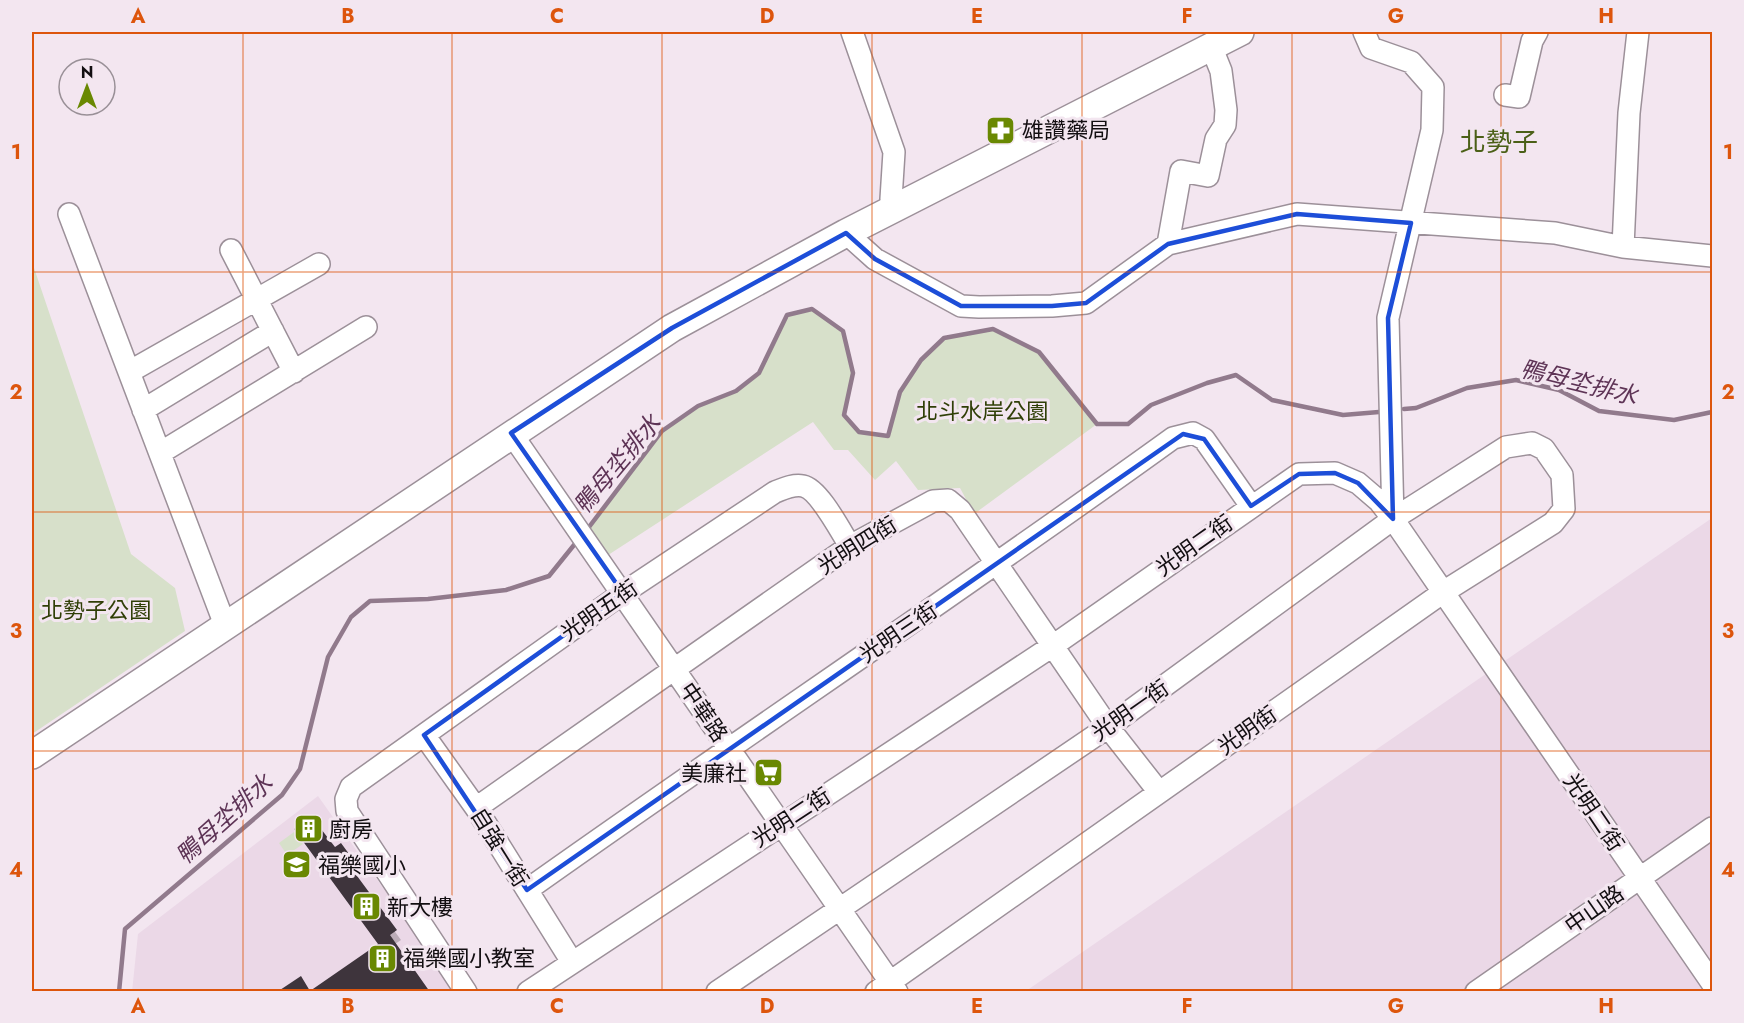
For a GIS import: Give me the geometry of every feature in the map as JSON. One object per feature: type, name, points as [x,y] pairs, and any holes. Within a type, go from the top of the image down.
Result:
[{"type":"main road","points":[[32,755],[511,433],[672,328],[846,233],[1240,32]]},
{"type":"street","points":[[852,32],[894,152],[891,200],[895,208]]},
{"type":"street","points":[[1364,32],[1371,48],[1411,62],[1433,87],[1432,130],[1388,318],[1394,519]]},
{"type":"street","points":[[1505,95],[1520,97],[1532,41],[1537,32]]},
{"type":"street","points":[[1623,247],[1629,113],[1638,32]]},
{"type":"street","points":[[1168,244],[1181,171],[1208,176],[1216,139],[1225,125],[1226,110],[1221,71],[1211,46]]},
{"type":"street","points":[[69,214],[225,625]]},
{"type":"street","points":[[846,233],[875,259],[961,306],[1052,306],[1086,303],[1168,244],[1297,214],[1411,224],[1555,232],[1623,247],[1713,256]]},
{"type":"street","points":[[231,250],[294,372]]},
{"type":"street","points":[[129,372],[318,264]]},
{"type":"street","points":[[160,453],[366,327]]},
{"type":"street","points":[[143,410],[273,332]]},
{"type":"street","name":"中華路","points":[[511,433],[728,747],[888,988]]},
{"type":"street","name":"光明三街","points":[[527,890],[728,747],[998,564],[1173,438],[1193,433],[1204,439],[1251,506]]},
{"type":"street","name":"光明一街","points":[[717,992],[837,908],[1108,727],[1394,519],[1506,447],[1532,443],[1544,449]]},
{"type":"street","name":"光明街","points":[[888,988],[1159,792],[1445,591],[1553,524],[1564,509],[1562,475],[1544,449]]},
{"type":"street","name":"光明二街","points":[[528,992],[1054,645],[1299,474],[1335,473],[1358,483],[1379,501],[1394,519],[1639,879],[1713,983]]},
{"type":"street","name":"光明五街","points":[[466,992],[347,811],[346,799],[351,787],[623,593],[775,492],[787,487],[803,486],[815,493],[850,546]]},
{"type":"street","name":"光明四街","points":[[476,808],[850,546],[933,501],[948,500],[960,510],[1108,727],[1159,792]]},
{"type":"street","name":"自強一街","points":[[424,735],[476,808],[572,962]]},
{"type":"street","name":"中山路","points":[[1476,992],[1713,828]]},
{"type":"highlighted area","points":[[1297,214],[1411,223],[1388,318],[1393,519],[1358,483],[1335,473],[1299,474],[1251,506],[1204,439],[1183,434],[527,890],[424,735],[623,593],[511,433],[672,328],[846,233],[875,259],[961,306],[1052,306],[1086,303],[1168,244]]},
{"type":"shaded area","points":[[1712,518],[1712,991],[1026,991]]},
{"type":"shaded area","name":"福樂國小","points":[[318,796],[456,991],[132,992],[138,934]]},
{"type":"green space","name":"北勢子公園","points":[[32,262],[131,554],[175,588],[185,631],[32,734]]},
{"type":"green space","name":"北斗水岸公園","points":[[812,309],[842,332],[853,373],[844,415],[859,432],[888,436],[900,392],[926,355],[944,338],[993,329],[1039,352],[1097,424],[974,514],[960,488],[918,490],[896,461],[875,480],[848,450],[834,450],[813,422],[602,559],[584,534],[662,431],[696,407],[736,390],[759,373],[787,315]]},
{"type":"green space","points":[[294,832],[303,844],[287,855],[279,843]]},
{"type":"building","points":[[311,816],[335,847],[341,843],[352,858],[346,861],[397,930],[390,935],[430,992],[277,992],[301,976],[310,991],[378,944],[294,829]]},
{"type":"waterway","name":"鴨母坔排水","points":[[586,531],[662,431],[698,406],[736,391],[759,373],[787,315],[812,309],[843,331],[853,373],[844,415],[859,432],[888,436],[900,392],[921,360],[944,338],[993,329],[1039,352],[1097,424],[1128,424],[1151,405],[1207,383],[1236,375],[1272,400],[1343,415],[1379,412]]},
{"type":"waterway","name":"鴨母坔排水","points":[[1404,409],[1416,408],[1467,388],[1516,380],[1559,390],[1599,411],[1674,420],[1712,412]]},
{"type":"waterway","name":"鴨母坔排水","points":[[119,992],[125,929],[282,795],[300,769],[328,657],[351,617],[370,601],[428,599],[506,590],[549,576],[574,545]]},
{"type":"place","name":"雄讚藥局","points":[[1001,130]]},
{"type":"place","name":"美廉社","points":[[768,773]]},
{"type":"place","name":"廚房","points":[[308,829]]},
{"type":"place","name":"福樂國小","points":[[297,865]]},
{"type":"place","name":"新大樓","points":[[366,907]]},
{"type":"place","name":"福樂國小教室","points":[[382,958]]},
{"type":"district","name":"北勢子","points":[[1499,142]]}]
